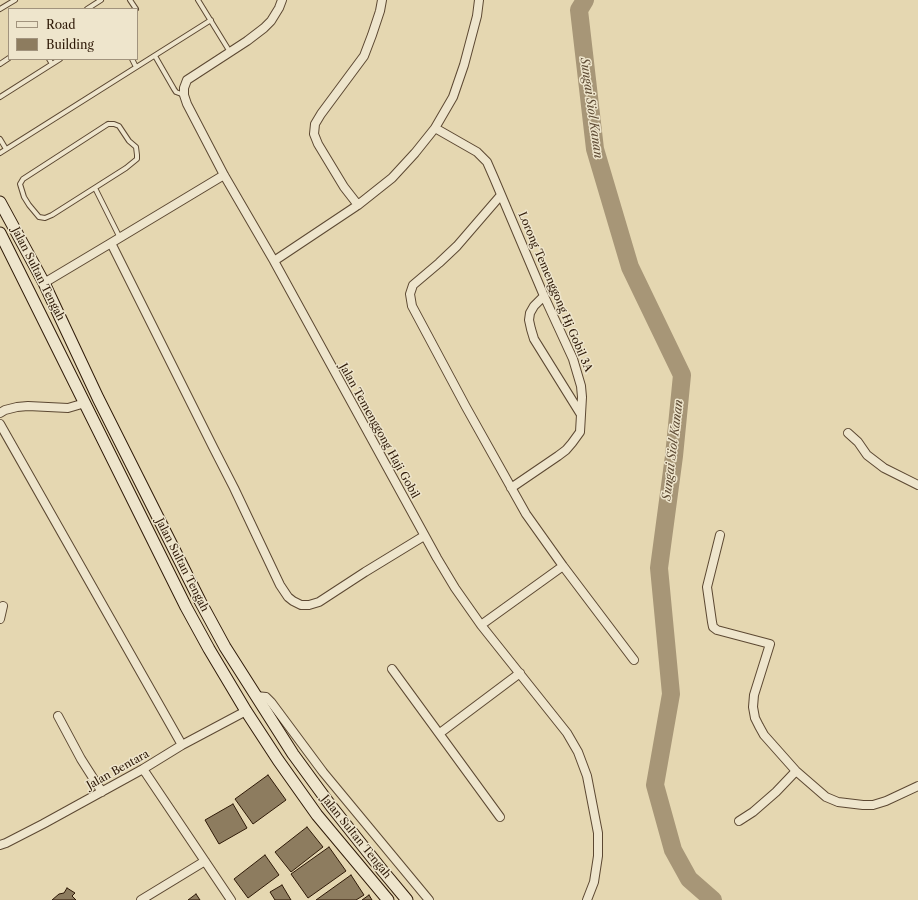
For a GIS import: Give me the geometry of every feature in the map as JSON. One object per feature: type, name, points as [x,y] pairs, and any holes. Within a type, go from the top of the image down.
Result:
[{"type":"main road","name":"Jalan Sultan Tengah","points":[[0,202],[44,283],[98,398],[200,601],[225,647],[293,754],[331,806],[407,900]]},
{"type":"main road","name":"Jalan Sultan Tengah","points":[[1,238],[209,650],[278,760],[317,815],[388,900]]},
{"type":"street","points":[[184,95],[184,88],[187,80],[247,41],[264,28],[271,21],[282,0]]},
{"type":"street","points":[[358,205],[344,187],[318,144],[314,134],[315,124],[364,56],[380,11],[382,0]]},
{"type":"street","points":[[274,261],[358,205],[392,178],[435,128],[453,97],[461,78],[477,16],[479,0]]},
{"type":"street","name":"Jalan Temenggong Haji Gobil","points":[[184,95],[187,104],[224,174],[274,261],[424,536],[455,588],[481,624],[567,733],[578,752],[587,776],[598,833],[598,856],[594,882],[587,900]]},
{"type":"street","name":"Lorong Temenggong Hj Gobil 3A","points":[[435,128],[482,157],[487,162],[544,296],[573,359],[581,386],[582,397],[580,432],[572,443],[558,456],[511,488]]},
{"type":"street","points":[[44,283],[224,174]]},
{"type":"street","points":[[501,194],[457,246],[413,285],[410,294],[412,306],[526,514],[634,660]]},
{"type":"street","points":[[111,243],[234,488],[280,584],[292,601],[300,605],[309,605],[319,602],[424,536]]},
{"type":"street","points":[[544,296],[534,306],[530,313],[529,320],[534,339],[580,413]]},
{"type":"street","points":[[0,413],[17,407],[28,406],[68,408],[85,404]]},
{"type":"street","points":[[0,424],[182,746]]},
{"type":"street","points":[[848,433],[858,442],[867,455],[884,468],[918,485]]},
{"type":"street","points":[[720,535],[707,587],[713,627],[717,630],[770,644],[754,695],[753,707],[755,718],[764,735],[796,772],[826,797],[838,802],[873,805],[918,786]]},
{"type":"street","points":[[481,624],[563,566]]},
{"type":"street","points":[[0,619],[3,606]]},
{"type":"street","points":[[392,669],[500,817]]},
{"type":"street","points":[[440,733],[520,673]]},
{"type":"street","points":[[256,696],[266,697],[272,702],[323,772],[429,900]]},
{"type":"street","name":"Jalan Bentara","points":[[0,845],[102,792],[246,711]]},
{"type":"street","points":[[58,716],[81,759],[102,792]]},
{"type":"street","points":[[143,769],[231,900]]},
{"type":"street","points":[[739,820],[753,812],[796,772]]},
{"type":"street","points":[[142,900],[205,861]]},
{"type":"lane","points":[[0,9],[15,0]]},
{"type":"lane","points":[[198,0],[230,52]]},
{"type":"lane","points":[[88,8],[99,1]]},
{"type":"lane","points":[[0,153],[211,20]]},
{"type":"lane","points":[[154,56],[176,92],[184,95]]},
{"type":"lane","points":[[50,60],[52,64]]},
{"type":"lane","points":[[0,97],[58,60]]},
{"type":"lane","points":[[132,60],[136,67]]},
{"type":"lane","points":[[108,124],[114,124],[119,126],[129,141],[136,147],[137,159],[95,188],[45,218],[39,217],[29,206],[24,198],[20,184],[23,179],[108,124]]},
{"type":"lane","points":[[0,139],[6,149]]},
{"type":"lane","points":[[95,188],[120,238]]},
{"type":"building","points":[[268,775],[286,800],[253,824],[235,799]]},
{"type":"building","points":[[233,804],[247,828],[219,844],[205,820]]},
{"type":"building","points":[[307,827],[323,847],[291,872],[275,852]]},
{"type":"building","points":[[329,847],[346,871],[308,898],[291,874]]},
{"type":"building","points":[[265,855],[279,875],[248,898],[234,879]]},
{"type":"building","points":[[351,875],[364,895],[356,900],[316,900]]},
{"type":"building","points":[[282,885],[291,900],[275,900],[270,892]]},
{"type":"building","points":[[67,888],[75,893],[72,896],[76,900],[52,900],[59,894],[64,893]]},
{"type":"building","points":[[196,894],[200,900],[188,900]]},
{"type":"building","points":[[369,895],[372,900],[362,900]]},
{"type":"waterway","name":"Sungai Siol Kanan","points":[[585,0],[579,10],[595,149],[630,267],[682,375],[674,456],[659,568],[671,694],[655,785],[673,850],[689,879],[713,900]]}]
